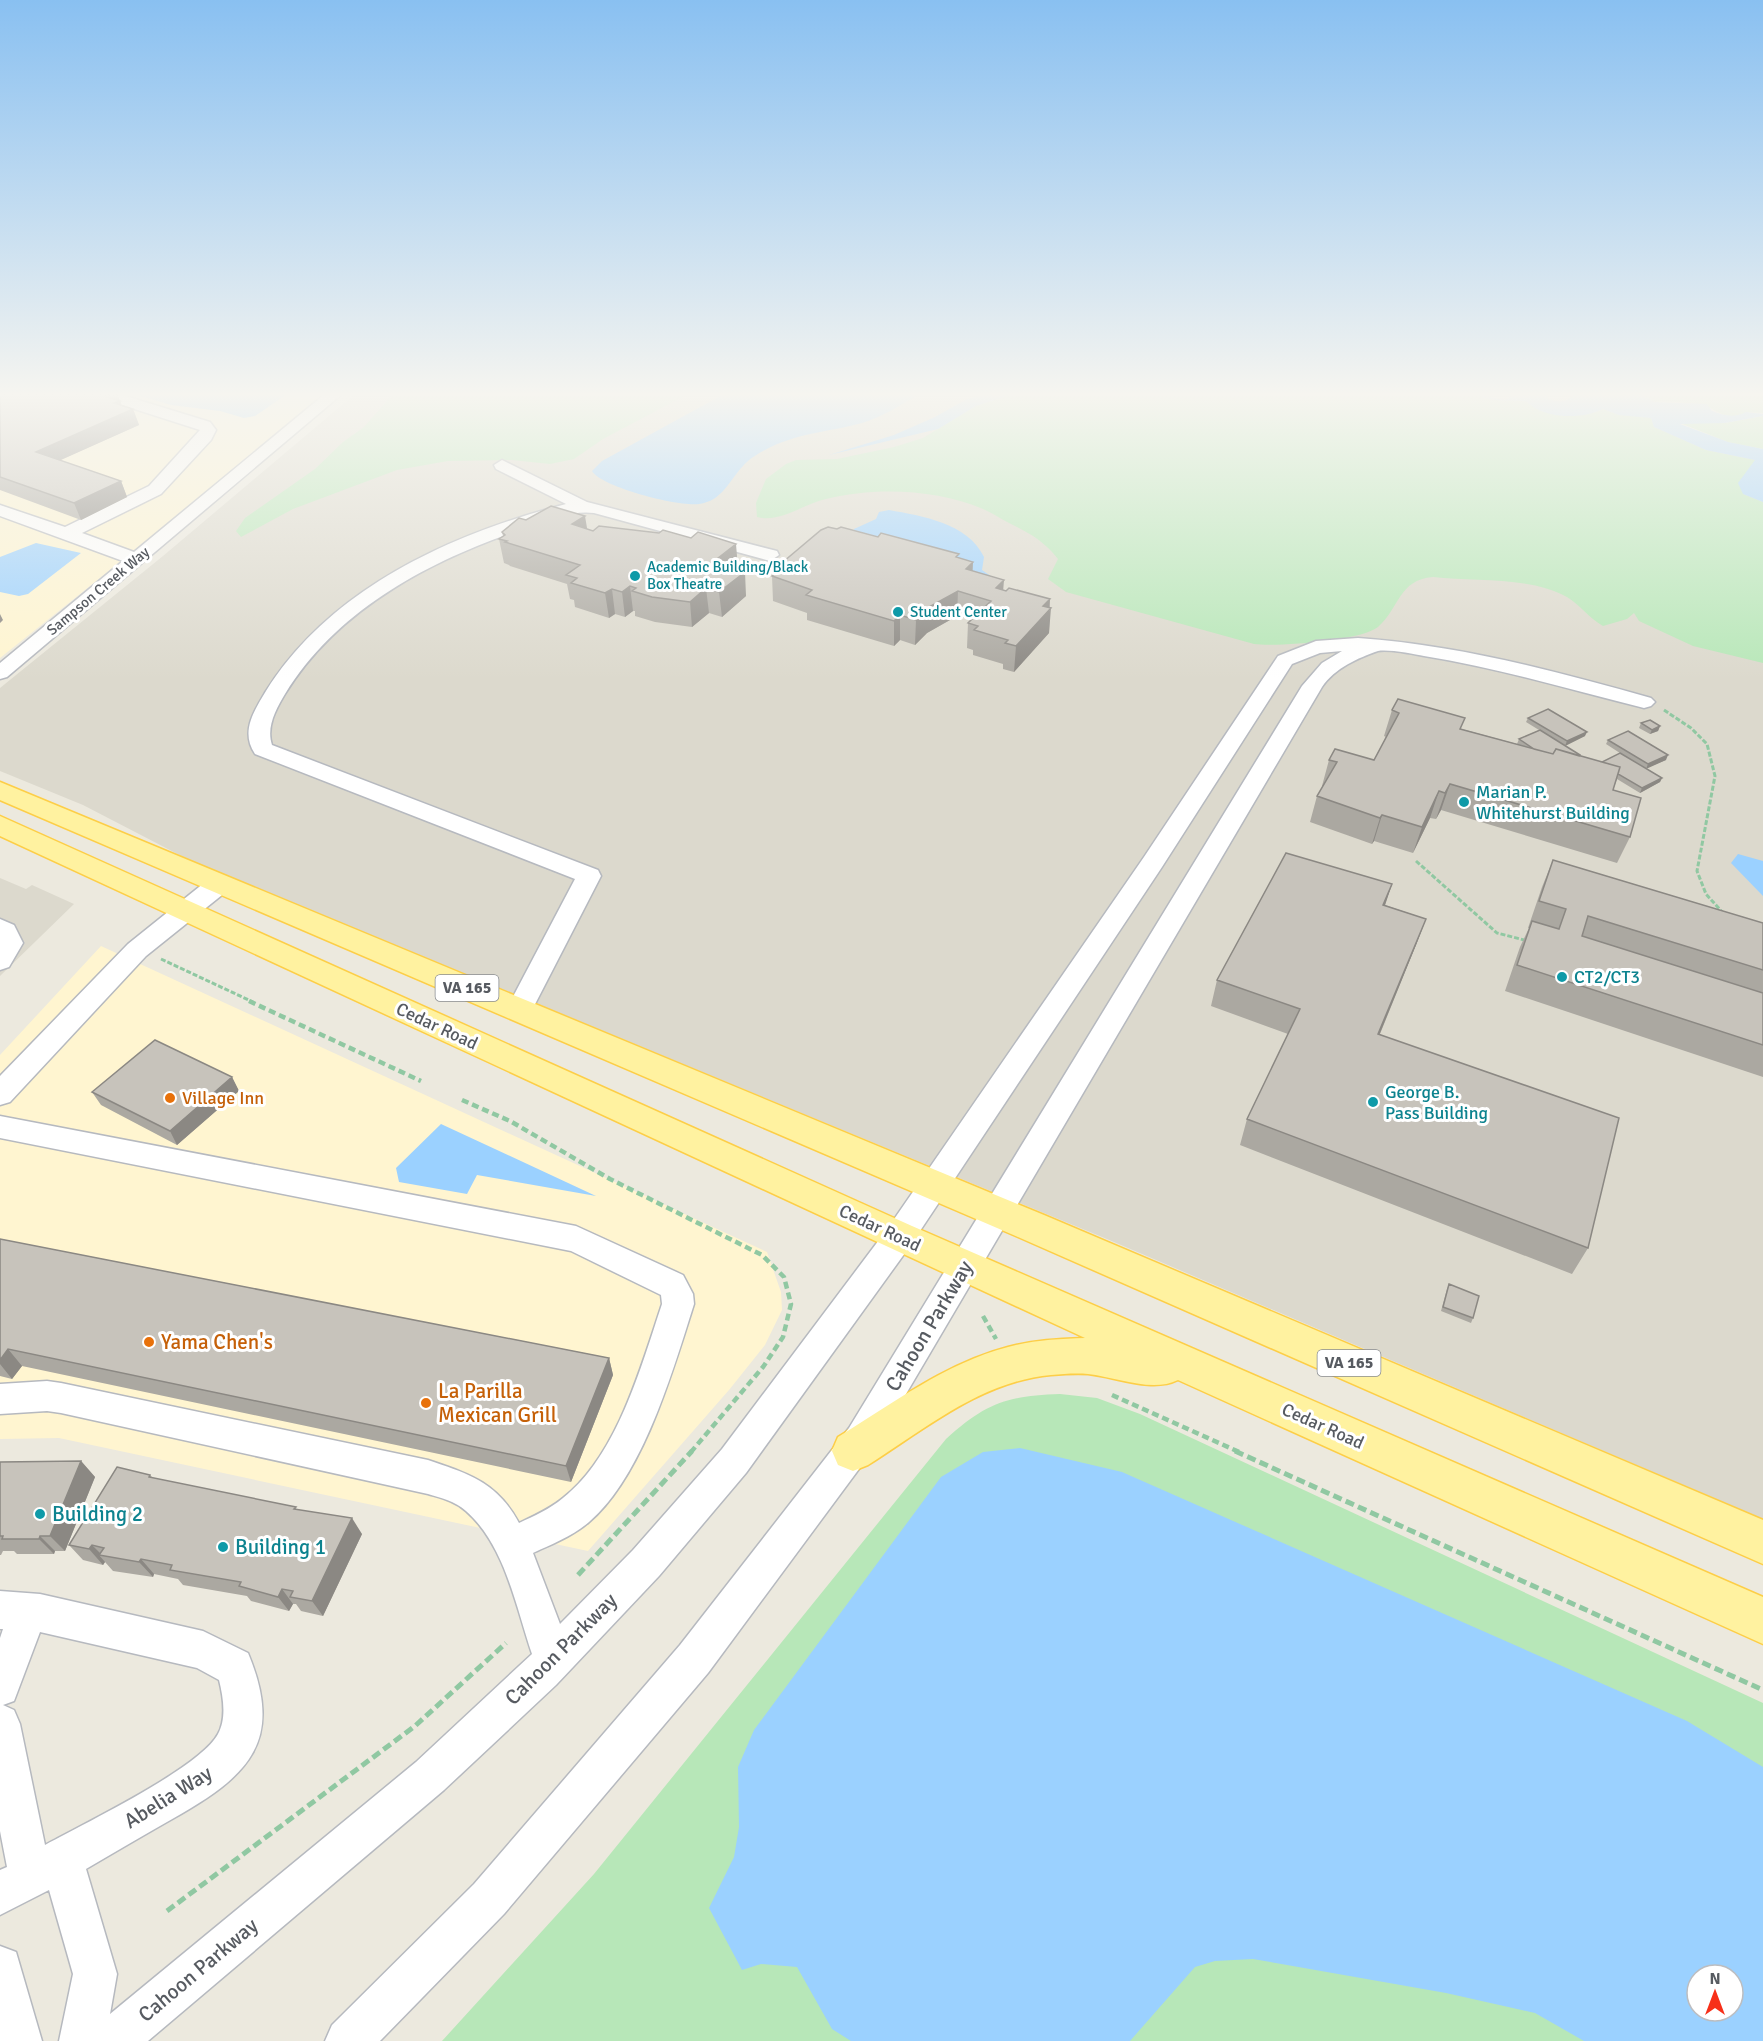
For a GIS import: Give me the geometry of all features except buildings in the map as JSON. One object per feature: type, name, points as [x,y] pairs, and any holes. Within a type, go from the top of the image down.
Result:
[{"type":"main road","name":"VA 165","points":[[0,790],[218,885],[998,1212],[1763,1542]]},
{"type":"main road","name":"Cedar Road","points":[[0,825],[899,1237],[1763,1621]]},
{"type":"main road","points":[[853,1450],[956,1386],[992,1370],[1020,1362],[1050,1357],[1087,1356],[1132,1361],[1219,1380]]},
{"type":"street","points":[[66,534],[155,489]]},
{"type":"street","name":"Sampson Creek Way","points":[[6,668],[220,489]]},
{"type":"street","points":[[549,489],[582,506],[770,555]]},
{"type":"street","points":[[519,1010],[589,876],[279,757],[263,749],[258,741],[258,730],[275,691],[297,661],[331,627],[393,579],[474,540],[515,525],[582,506]]},
{"type":"street","points":[[0,510],[136,559]]},
{"type":"street","name":"Cahoon Parkway","points":[[113,2041],[430,1776],[553,1659],[646,1563],[734,1461],[899,1237],[1154,862],[1285,660],[1308,648],[1343,643],[1388,645],[1455,655],[1644,702]]},
{"type":"street","points":[[2,645],[10,652],[6,668]]},
{"type":"street","name":"Cahoon Parkway","points":[[348,2041],[489,1899],[694,1659],[853,1450],[1320,674],[1330,664],[1345,656],[1388,645]]},
{"type":"street","points":[[1265,690],[1303,700]]},
{"type":"street","points":[[0,1094],[83,1004],[139,949],[218,885]]},
{"type":"street","points":[[0,928],[7,931],[12,938],[10,948],[0,961]]},
{"type":"street","points":[[0,1127],[576,1239],[672,1285],[678,1304],[645,1395],[614,1463],[584,1504],[510,1545]]},
{"type":"street","points":[[0,1399],[61,1398],[428,1477],[463,1488],[480,1499],[510,1545],[553,1659]]},
{"type":"street","points":[[0,1687],[15,1611]]},
{"type":"street","name":"Abelia Way","points":[[15,1611],[203,1650],[234,1667],[242,1689],[244,1713],[240,1732],[229,1755],[201,1780],[31,1877]]},
{"type":"street","points":[[0,1724],[31,1877],[95,1974],[82,2041]]},
{"type":"street","points":[[0,1968],[19,2041]]},
{"type":"path","points":[[1644,702],[1672,714],[1707,744],[1715,776],[1697,871],[1706,894],[1726,918]]},
{"type":"path","points":[[1416,861],[1497,933],[1539,944]]},
{"type":"path","points":[[139,949],[421,1081]]},
{"type":"path","points":[[983,1316],[1001,1349]]},
{"type":"path","points":[[1103,1391],[1147,1408],[1763,1690]]},
{"type":"path","points":[[167,1911],[415,1726],[506,1643]]},
{"type":"shaded area","points":[[0,489],[211,489],[0,658]]},
{"type":"shaded area","points":[[242,489],[1763,489],[1763,1519],[1107,1239],[193,862],[83,805],[0,771],[0,688]]},
{"type":"shaded area","points":[[0,878],[26,889],[32,885],[74,904],[0,976]]},
{"type":"shaded area","points":[[101,946],[767,1252],[781,1292],[782,1310],[765,1345],[729,1390],[588,1551],[59,1438],[0,1439],[0,1055]]},
{"type":"green space","points":[[286,489],[346,489],[293,509],[241,537],[236,531],[245,518]]},
{"type":"green space","points":[[762,489],[1745,489],[1743,494],[1763,502],[1763,663],[1693,646],[1639,621],[1634,613],[1627,619],[1603,626],[1567,597],[1552,590],[1502,581],[1433,577],[1421,579],[1406,589],[1385,620],[1369,632],[1318,642],[1280,645],[1254,644],[1066,592],[1048,579],[1058,559],[1042,543],[1025,531],[965,502],[946,497],[905,492],[865,493],[817,501],[783,515],[766,518],[757,517],[756,503]]},
{"type":"green space","points":[[1060,1394],[1097,1398],[1140,1414],[1763,1703],[1763,2041],[442,2041],[594,1874],[946,1439],[986,1409],[1025,1397]]},
{"type":"water","points":[[626,489],[725,489],[714,499],[699,504],[641,495]]},
{"type":"water","points":[[1741,489],[1763,489],[1763,502],[1743,494]]},
{"type":"water","points":[[889,510],[943,523],[967,536],[977,545],[984,557],[982,570],[995,579],[853,534],[854,529],[876,519],[879,512]]},
{"type":"water","points":[[36,543],[81,553],[28,594],[19,596],[0,592],[0,557]]},
{"type":"water","points":[[1738,854],[1763,861],[1763,896],[1731,863]]},
{"type":"water","points":[[441,1124],[596,1196],[477,1175],[467,1194],[399,1182],[396,1168]]},
{"type":"water","points":[[1020,1448],[1122,1472],[1687,1721],[1763,1767],[1763,2041],[1584,2041],[1535,2013],[1446,1993],[1253,1959],[1215,1961],[1195,1967],[1130,2041],[851,2041],[832,2029],[797,1967],[761,1964],[742,1970],[709,1908],[734,1857],[739,1827],[738,1767],[754,1730],[941,1477],[983,1452]]},
{"type":"place","name":"Academic Building/Black Box Theatre","points":[[635,576]]},
{"type":"place","name":"Student Center","points":[[898,612]]},
{"type":"place","name":"Marian P. Whitehurst Building","points":[[1464,802]]},
{"type":"place","name":"CT2/CT3","points":[[1562,977]]},
{"type":"place","name":"Village Inn","points":[[170,1098]]},
{"type":"place","name":"George B. Pass Building","points":[[1373,1102]]},
{"type":"place","name":"Yama Chen's","points":[[149,1342]]},
{"type":"place","name":"La Parilla Mexican Grill","points":[[426,1403]]},
{"type":"place","name":"Building 2","points":[[40,1514]]},
{"type":"place","name":"Building 1","points":[[223,1547]]}]
